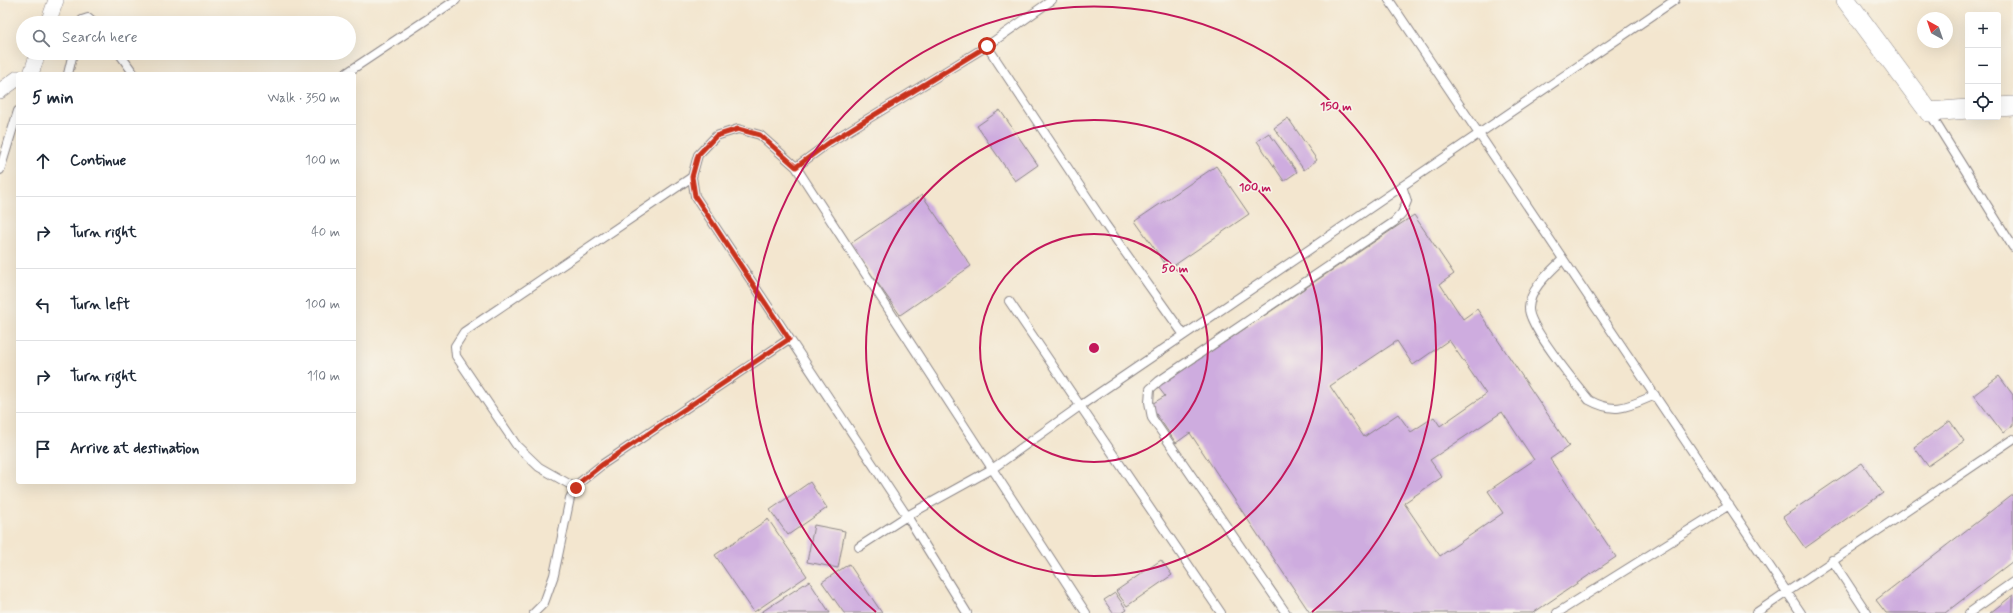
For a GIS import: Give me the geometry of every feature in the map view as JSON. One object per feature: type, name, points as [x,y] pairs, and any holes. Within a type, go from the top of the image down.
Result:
[{"type":"street","points":[[50,16],[56,0]]},
{"type":"street","points":[[1846,0],[1929,112],[1965,109]]},
{"type":"street","points":[[29,72],[35,60]]},
{"type":"street","points":[[0,91],[16,79]]},
{"type":"street","points":[[2001,107],[2013,106]]},
{"type":"lane","points":[[348,72],[456,0]]},
{"type":"lane","points":[[796,167],[830,142],[987,46],[1052,0]]},
{"type":"lane","points":[[1389,0],[1801,613]]},
{"type":"lane","points":[[859,547],[907,516],[992,469],[1080,406],[1675,0]]},
{"type":"lane","points":[[987,46],[1105,224],[1184,335]]},
{"type":"lane","points":[[68,72],[71,60]]},
{"type":"lane","points":[[123,60],[132,72]]},
{"type":"lane","points":[[1929,112],[2013,247]]},
{"type":"lane","points":[[0,170],[14,137],[16,124]]},
{"type":"lane","points":[[967,613],[907,516],[695,196],[692,177],[698,155],[716,136],[738,129],[760,135],[796,167],[1086,613]]},
{"type":"lane","points":[[576,488],[539,467],[518,446],[456,356],[455,346],[464,332],[692,177]]},
{"type":"lane","points":[[1286,613],[1152,418],[1149,402],[1150,389],[1159,381],[1394,222],[1402,213],[1408,201],[1402,186]]},
{"type":"lane","points":[[1564,259],[1544,276],[1532,297],[1529,309],[1533,325],[1589,400],[1601,407],[1620,409],[1655,395]]},
{"type":"lane","points":[[1009,301],[1221,613]]},
{"type":"lane","points":[[534,613],[544,604],[554,575],[570,498],[579,483],[603,464],[789,339]]},
{"type":"lane","points":[[1756,613],[1832,560],[2013,439]]},
{"type":"lane","points":[[1557,613],[1729,505]]},
{"type":"lane","points":[[1832,560],[1867,613]]},
{"type":"lane","points":[[1969,613],[2013,582]]},
{"type":"building","points":[[1000,110],[1038,165],[1015,181],[977,126]]},
{"type":"building","points":[[1288,118],[1317,160],[1304,170],[1274,128]]},
{"type":"building","points":[[1269,133],[1297,172],[1284,181],[1257,141]]},
{"type":"building","points":[[1216,166],[1249,214],[1169,269],[1135,221]]},
{"type":"building","points":[[922,195],[971,266],[900,315],[850,244]]},
{"type":"building","points":[[1414,215],[1454,274],[1440,284],[1463,319],[1477,309],[1569,446],[1550,459],[1616,557],[1533,613],[1310,613],[1190,433],[1176,443],[1150,405],[1165,396],[1158,387]],"holes":[[[1449,340],[1486,394],[1440,426],[1434,417],[1411,432],[1398,414],[1364,437],[1330,386],[1397,341],[1413,365]],[[1502,412],[1534,460],[1488,491],[1503,513],[1440,556],[1404,503],[1442,477],[1430,460]]]},
{"type":"building","points":[[1999,376],[2013,395],[2013,425],[2003,433],[1974,395]]},
{"type":"building","points":[[1950,421],[1964,441],[1928,466],[1914,447]]},
{"type":"building","points":[[1862,463],[1883,493],[1805,548],[1783,517]]},
{"type":"building","points":[[810,482],[827,508],[788,535],[770,510]]},
{"type":"building","points":[[2013,494],[2013,561],[1945,613],[1886,613],[1876,600]]},
{"type":"building","points":[[768,519],[807,576],[754,612],[715,555]]},
{"type":"building","points":[[814,525],[845,531],[838,568],[807,562]]},
{"type":"building","points":[[1161,560],[1172,575],[1127,606],[1116,591]]},
{"type":"building","points":[[849,564],[882,613],[844,613],[822,582]]},
{"type":"building","points":[[809,581],[830,613],[760,613]]},
{"type":"building","points":[[1115,593],[1127,610],[1122,613],[1113,613],[1104,600]]},
{"type":"building","points":[[2013,595],[2013,613],[1990,613]]},
{"type":"route","points":[[576,488],[579,483],[603,464],[789,339],[695,196],[692,177],[698,155],[716,136],[738,129],[760,135],[796,167],[830,142],[987,46]]}]
